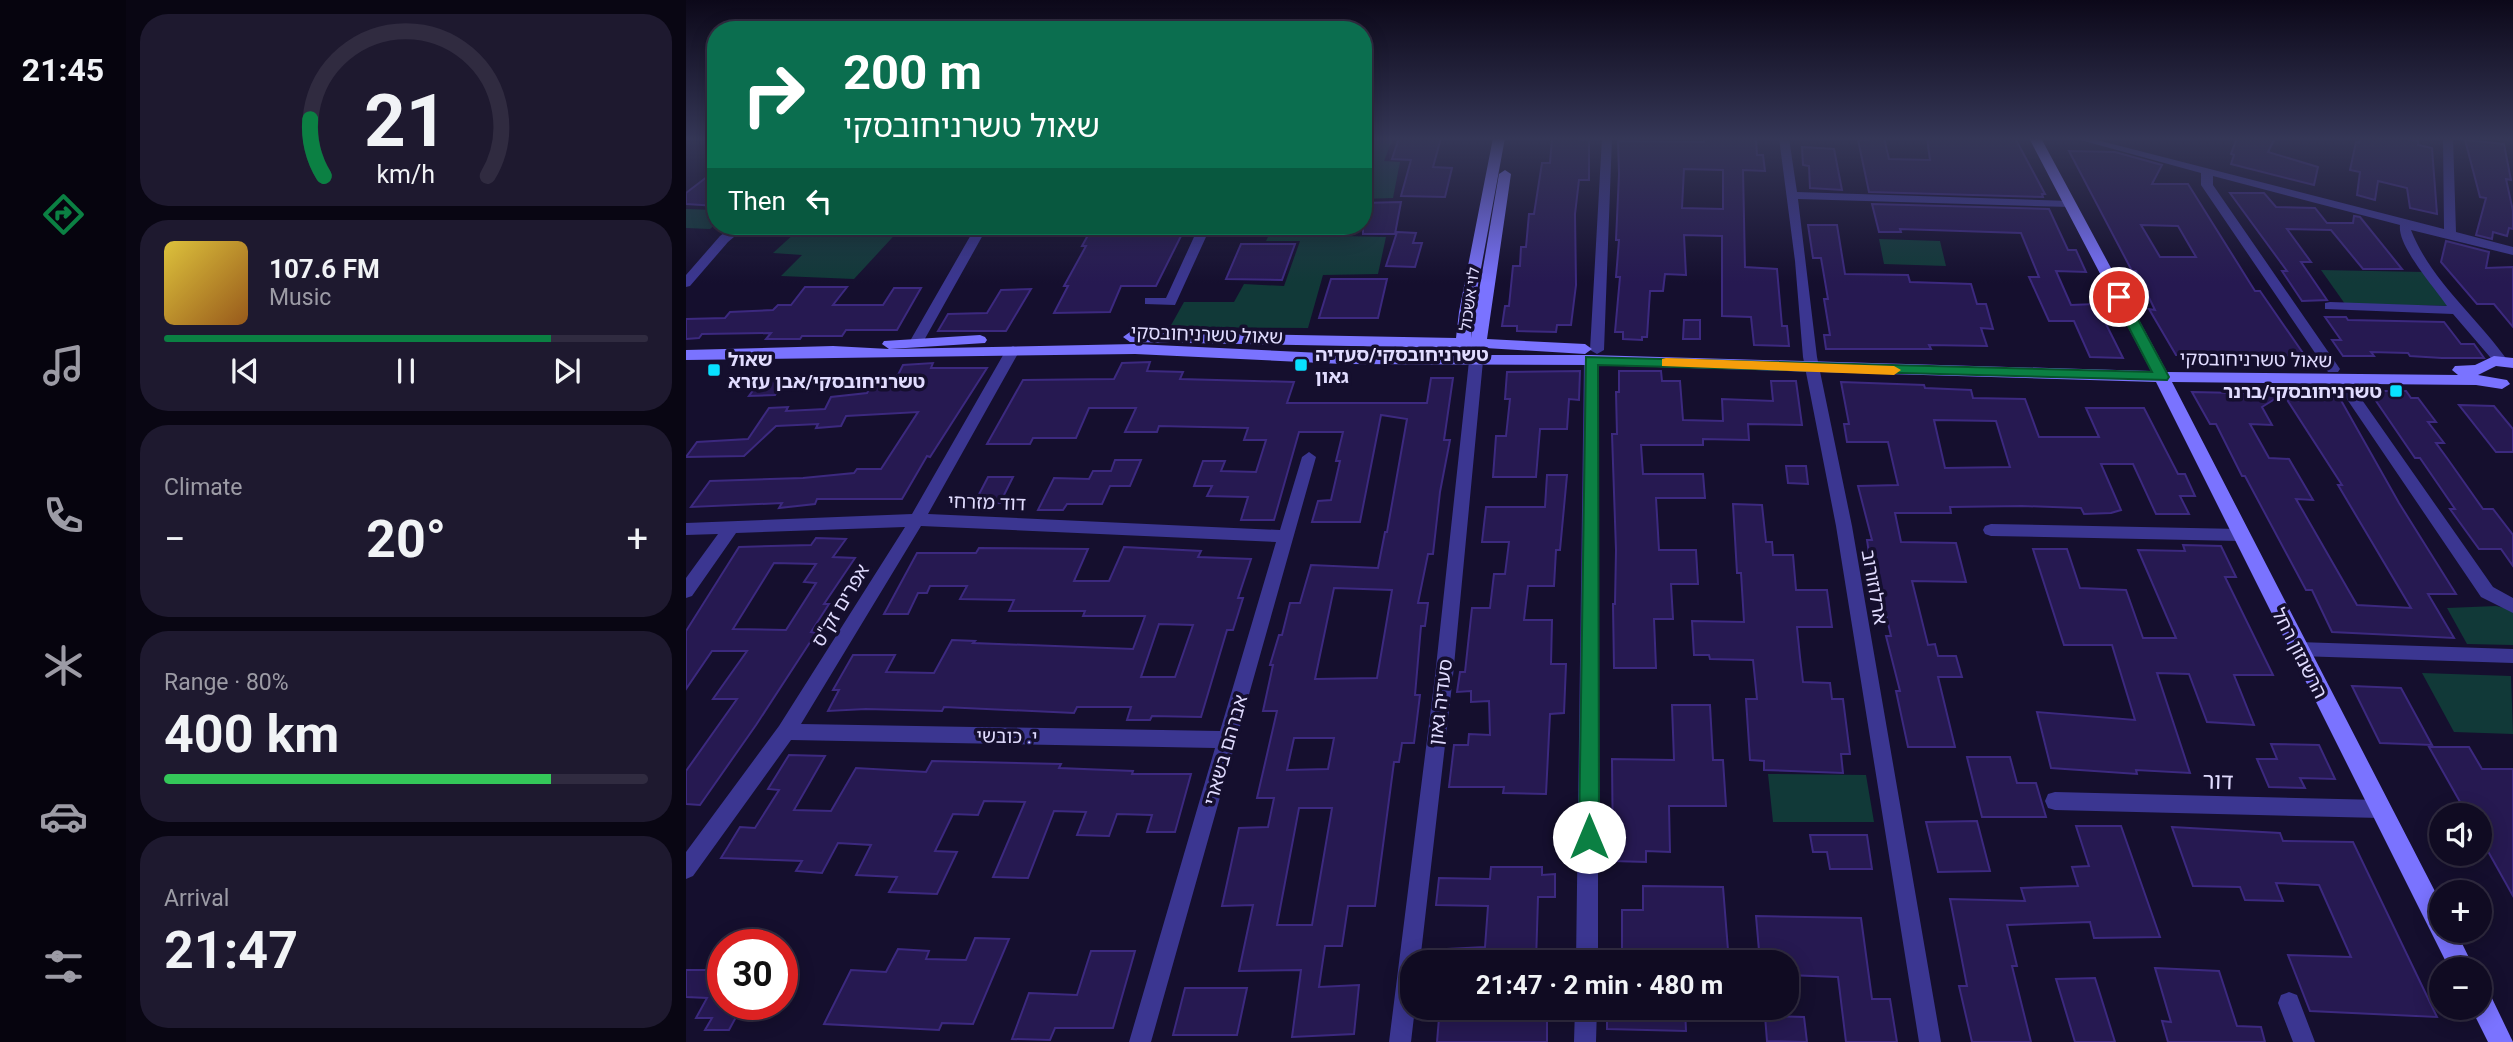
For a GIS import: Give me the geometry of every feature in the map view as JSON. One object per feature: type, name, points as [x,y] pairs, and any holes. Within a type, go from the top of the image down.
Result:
[{"type":"street","name":"לוי אשכול","points":[[1490,187],[1466,312],[1463,344],[1478,352],[1504,187]]},
{"type":"street","points":[[1587,950],[1594,355],[1604,187]]},
{"type":"street","name":"ארלוזורוב","points":[[1791,187],[1811,363],[1844,526],[1930,1042]]},
{"type":"street","name":"הרשנזון רחל","points":[[2063,187],[2429,904]]},
{"type":"street","points":[[2208,187],[2487,592],[2513,606]]},
{"type":"street","points":[[2271,187],[2450,232],[2513,251]]},
{"type":"street","points":[[2448,187],[2450,232]]},
{"type":"street","points":[[1792,195],[2070,204]]},
{"type":"street","points":[[2407,222],[2405,230],[2412,248],[2500,364],[2490,375],[2508,386]]},
{"type":"street","points":[[686,283],[729,235]]},
{"type":"street","points":[[917,341],[977,235]]},
{"type":"street","points":[[1150,301],[1170,302],[1201,235]]},
{"type":"street","points":[[2330,306],[2462,316]]},
{"type":"street","points":[[1435,344],[1457,327],[1466,312]]},
{"type":"street","name":"שאול טשרניחובסקי","points":[[833,351],[917,341],[1149,337],[1463,344]]},
{"type":"street","name":"שאול טשרניחובסקי","points":[[686,353],[833,351],[894,354],[1135,349],[1342,359],[1478,352],[2159,372],[2337,374],[2487,381],[2508,386]]},
{"type":"street","name":"אפרים זק\"ס","points":[[686,869],[786,732],[916,520],[1013,350]]},
{"type":"street","name":"סעדיה גאון","points":[[1400,1042],[1444,676],[1478,352]]},
{"type":"street","name":"שאול טשרניחובסקי","points":[[2337,374],[2470,370],[2500,364]]},
{"type":"street","name":"אברהם בשארי","points":[[1140,1042],[1309,457]]},
{"type":"street","name":"דוד מזרחי","points":[[686,529],[916,520],[1286,536]]},
{"type":"street","points":[[686,591],[732,527]]},
{"type":"street","points":[[1991,530],[2240,535]]},
{"type":"street","points":[[2298,649],[2513,656]]},
{"type":"street","name":"י. כובשי","points":[[786,732],[1227,740]]},
{"type":"street","name":"דור","points":[[2055,801],[2380,809]]},
{"type":"street","points":[[2289,1003],[2304,1042]]},
{"type":"street","points":[[1585,1042],[1586,1020]]},
{"type":"street","points":[[2490,1020],[2501,1042]]},
{"type":"green space","points":[[1372,187],[1395,187],[1393,198],[1372,199]]},
{"type":"green space","points":[[686,209],[707,210],[707,229],[686,228]]},
{"type":"green space","points":[[793,235],[895,235],[854,279],[781,276],[802,255],[773,253]]},
{"type":"green space","points":[[1269,235],[1386,237],[1378,274],[1323,275],[1308,328],[1170,327],[1184,302],[1234,302],[1244,284],[1284,286],[1300,241],[1266,241]]},
{"type":"green space","points":[[1879,239],[1940,241],[1946,266],[1884,264]]},
{"type":"green space","points":[[2321,270],[2425,272],[2453,306],[2345,304]]},
{"type":"green space","points":[[2496,606],[2513,610],[2513,645],[2467,644],[2447,608]]},
{"type":"green space","points":[[2422,673],[2511,676],[2513,734],[2454,732]]},
{"type":"green space","points":[[1768,774],[1866,775],[1874,822],[1773,822]]},
{"type":"building","points":[[694,187],[707,187],[707,205],[686,204],[686,193]]},
{"type":"building","points":[[1404,187],[1448,187],[1445,197],[1401,196]]},
{"type":"building","points":[[1538,187],[1578,187],[1575,214],[1576,285],[1571,325],[1557,325],[1556,332],[1517,331],[1517,326],[1502,326],[1505,306],[1509,306],[1513,266],[1520,266],[1521,247],[1526,247],[1529,214],[1534,214]]},
{"type":"building","points":[[1618,187],[1683,187],[1682,208],[1723,209],[1723,187],[1743,187],[1745,267],[1777,269],[1782,326],[1787,326],[1789,346],[1754,345],[1751,317],[1722,316],[1722,236],[1684,235],[1686,275],[1665,274],[1663,291],[1650,291],[1647,337],[1642,337],[1642,340],[1623,339],[1623,332],[1615,332],[1620,277],[1616,277],[1619,240],[1616,240]]},
{"type":"building","points":[[1841,187],[1842,190],[1810,188]]},
{"type":"building","points":[[1868,187],[2041,187],[2045,194],[2042,194],[2043,197],[1869,192]]},
{"type":"building","points":[[2088,187],[2190,187],[2255,291],[2260,291],[2305,356],[2176,355],[2149,309],[2155,310],[2136,271],[2132,271]],"holes":[[[2141,225],[2178,226],[2196,257],[2160,257]]]},
{"type":"building","points":[[2358,187],[2377,187],[2375,200],[2357,195]]},
{"type":"building","points":[[2401,187],[2435,187],[2437,214],[2410,208],[2407,188]]},
{"type":"building","points":[[2477,187],[2508,187],[2513,211],[2513,229],[2509,228],[2507,236],[2493,232],[2492,239],[2476,235],[2486,198],[2480,197]]},
{"type":"building","points":[[2230,193],[2264,193],[2276,207],[2315,208],[2327,223],[2353,223],[2354,216],[2360,217],[2402,269],[2363,269],[2331,230],[2287,229],[2311,262],[2301,262],[2327,300],[2302,301],[2282,271],[2287,271]]},
{"type":"building","points":[[1401,202],[1395,234],[1372,234],[1372,203]]},
{"type":"building","points":[[1872,204],[2049,209],[2068,250],[2076,250],[2086,272],[2056,271],[2071,305],[2096,304],[2123,358],[2090,357],[2074,321],[2049,321],[2029,277],[2039,277],[2021,233],[1900,229],[1901,232],[1879,232]]},
{"type":"building","points":[[1808,225],[1837,225],[1845,274],[1908,275],[1910,282],[1971,284],[1977,304],[1986,304],[1993,329],[1981,328],[1987,346],[1826,349],[1824,335],[1830,335],[1824,299],[1828,299],[1821,258],[1813,258]]},
{"type":"building","points":[[1397,232],[1416,233],[1413,243],[1422,243],[1415,267],[1386,266]]},
{"type":"building","points":[[1088,235],[1182,235],[1156,286],[1121,286],[1110,312],[1054,313],[1068,286],[1064,286],[1086,246],[1082,246]]},
{"type":"building","points":[[2446,241],[2489,252],[2486,268],[2513,267],[2513,327],[2494,304],[2477,304],[2441,262]]},
{"type":"building","points":[[1241,244],[1295,244],[1282,280],[1226,279]]},
{"type":"building","points":[[1331,279],[1387,279],[1378,318],[1319,318]]},
{"type":"building","points":[[805,287],[847,287],[833,305],[883,305],[894,288],[921,288],[897,330],[846,330],[842,336],[802,336],[800,339],[766,339],[771,333],[702,334],[699,338],[686,339],[686,319],[725,318],[730,312],[773,310],[778,305],[791,305]]},
{"type":"building","points":[[1031,289],[1006,331],[938,331],[948,314],[987,313],[1001,290]]},
{"type":"building","points":[[2325,317],[2444,322],[2461,344],[2474,344],[2484,358],[2442,358],[2410,356],[2408,353],[2371,352],[2374,356],[2343,356],[2332,340],[2341,340]]},
{"type":"building","points":[[1684,320],[1700,320],[1700,339],[1683,339]]},
{"type":"building","points":[[1150,362],[1147,371],[1183,372],[1180,379],[1294,382],[1287,403],[1427,403],[1431,378],[1453,378],[1444,440],[1450,440],[1440,492],[1433,554],[1428,554],[1418,603],[1428,603],[1425,626],[1421,626],[1415,695],[1420,695],[1414,743],[1402,743],[1399,762],[1394,762],[1375,906],[1348,906],[1342,946],[1325,946],[1319,987],[1359,985],[1354,1034],[1292,1037],[1301,970],[1239,971],[1253,905],[1222,906],[1239,828],[1268,827],[1274,798],[1257,798],[1277,711],[1263,711],[1273,665],[1270,665],[1279,635],[1282,635],[1290,603],[1300,603],[1311,565],[1378,568],[1407,419],[1381,415],[1360,522],[1312,522],[1318,501],[1331,500],[1343,432],[1299,432],[1274,520],[1241,520],[1248,497],[1207,496],[1212,486],[1194,486],[1203,461],[1225,461],[1221,471],[1256,472],[1266,440],[1244,440],[1248,428],[1159,426],[1157,432],[1125,432],[1136,408],[1089,408],[1076,438],[1033,438],[1030,444],[987,444],[1023,380],[1114,379],[1122,363]],"holes":[[[1334,588],[1392,590],[1377,678],[1315,679]],[[1294,738],[1334,738],[1328,769],[1287,770]],[[1299,808],[1332,808],[1312,925],[1277,925]]]},
{"type":"building","points":[[933,363],[931,368],[987,368],[930,457],[927,456],[902,499],[817,499],[815,504],[779,508],[782,503],[691,507],[710,481],[803,478],[854,473],[857,469],[881,469],[918,412],[846,416],[841,426],[776,426],[744,456],[686,457],[697,442],[748,439],[769,408],[788,407],[786,411],[825,409],[831,397],[867,393],[876,376],[898,375],[903,365]]},
{"type":"building","points":[[1580,371],[1579,400],[1569,399],[1567,429],[1540,429],[1536,477],[1493,477],[1496,436],[1506,436],[1510,399],[1505,399],[1507,372]]},
{"type":"building","points":[[1619,371],[1661,371],[1662,381],[1680,381],[1683,420],[1723,421],[1722,399],[1773,401],[1771,381],[1796,381],[1802,425],[1748,424],[1749,440],[1703,439],[1703,445],[1641,445],[1643,474],[1703,474],[1705,498],[1656,498],[1659,550],[1696,550],[1698,584],[1671,584],[1673,619],[1654,619],[1656,668],[1614,668],[1616,550],[1612,434],[1617,434],[1616,392],[1619,392]]},
{"type":"building","points":[[787,377],[775,395],[749,396],[762,378]]},
{"type":"building","points":[[1841,382],[1924,385],[1925,388],[1971,390],[1973,398],[2025,399],[2039,437],[2099,437],[2086,408],[2144,408],[2178,474],[2185,474],[2195,496],[2180,496],[2189,514],[2156,514],[2133,464],[2101,464],[2121,510],[2084,514],[2081,508],[2022,506],[1950,507],[1951,513],[1895,513],[1901,542],[1956,543],[1966,582],[1912,581],[1928,645],[1935,644],[1938,656],[1956,656],[1962,677],[1938,677],[1955,747],[1908,747],[1896,691],[1900,691],[1886,636],[1891,636],[1878,580],[1873,580],[1867,540],[1872,540],[1858,486],[1898,485],[1888,442],[1847,442],[1844,424],[1849,424]],"holes":[[[1934,420],[1996,421],[2010,467],[1945,468]]]},
{"type":"building","points":[[2376,391],[2406,391],[2411,398],[2418,398],[2436,422],[2428,422],[2444,443],[2436,443],[2483,509],[2493,509],[2513,535],[2513,566],[2501,549],[2479,549],[2450,509],[2455,509],[2420,458],[2415,458],[2374,398],[2380,398]]},
{"type":"building","points":[[2192,392],[2283,394],[2262,407],[2272,425],[2250,424],[2269,458],[2289,459],[2313,500],[2296,499],[2357,605],[2411,608],[2338,485],[2342,485],[2284,395],[2338,395],[2399,503],[2456,594],[2428,594],[2454,638],[2332,632],[2312,590],[2306,590],[2216,424],[2210,424]]},
{"type":"building","points":[[2459,405],[2494,406],[2513,429],[2513,452],[2496,452]]},
{"type":"building","points":[[1115,460],[1141,460],[1130,486],[1110,486],[1102,504],[1067,504],[1063,510],[1038,510],[1054,478],[1089,479],[1093,471],[1111,471]]},
{"type":"building","points":[[1786,466],[1806,466],[1808,484],[1788,483]]},
{"type":"building","points":[[1547,475],[1567,475],[1560,550],[1556,550],[1554,586],[1528,586],[1524,620],[1552,620],[1551,664],[1566,664],[1564,713],[1550,714],[1546,794],[1503,793],[1504,787],[1449,787],[1454,745],[1468,745],[1469,734],[1490,735],[1489,701],[1471,702],[1471,691],[1457,692],[1460,672],[1465,672],[1472,608],[1490,608],[1494,574],[1505,574],[1509,542],[1482,542],[1486,507],[1545,507]]},
{"type":"building","points":[[988,477],[1013,477],[1000,503],[974,504]]},
{"type":"building","points":[[1733,504],[1762,505],[1766,542],[1772,542],[1773,555],[1793,555],[1796,590],[1827,590],[1832,627],[1797,627],[1803,682],[1830,683],[1832,699],[1843,699],[1850,754],[1841,754],[1843,773],[1764,770],[1764,761],[1750,760],[1746,699],[1757,699],[1753,660],[1710,659],[1709,655],[1694,655],[1692,621],[1744,622],[1741,573],[1737,573]]},
{"type":"building","points":[[816,538],[846,539],[833,557],[855,558],[824,604],[829,604],[811,632],[816,633],[756,725],[700,805],[686,804],[686,771],[737,699],[713,699],[747,651],[712,651],[686,689],[686,631],[739,547],[811,545]],"holes":[[[774,563],[816,564],[804,582],[816,583],[786,630],[733,629]]]},
{"type":"building","points":[[2183,545],[2221,546],[2236,577],[2225,577],[2273,675],[2234,675],[2254,725],[2207,722],[2189,674],[2157,673],[2190,773],[2136,770],[2137,774],[2051,768],[2037,712],[2135,720],[2112,645],[2064,645],[2033,549],[2067,549],[2080,588],[2126,590],[2143,638],[2176,638],[2138,550],[2185,551]]},
{"type":"building","points":[[1124,547],[1201,551],[1198,557],[1251,559],[1238,598],[1243,598],[1233,630],[1227,630],[1201,717],[1152,716],[1150,720],[1127,720],[1131,707],[1077,707],[1074,713],[944,707],[942,711],[828,711],[839,690],[833,690],[853,655],[895,655],[886,672],[934,673],[952,640],[1133,649],[1145,616],[1083,616],[1085,611],[1009,611],[1014,600],[960,599],[967,586],[930,586],[927,593],[918,593],[908,614],[884,614],[917,553],[976,553],[979,548],[1088,549],[1074,581],[1109,581]],"holes":[[[1159,624],[1193,625],[1175,677],[1141,677]]]},
{"type":"building","points":[[2352,686],[2401,688],[2432,745],[2380,743]]},
{"type":"building","points":[[1672,705],[1710,705],[1713,760],[1723,760],[1726,806],[1669,806],[1670,852],[1646,851],[1646,862],[1613,861],[1612,759],[1674,760]]},
{"type":"building","points":[[2271,744],[2319,745],[2335,779],[2300,778],[2305,788],[2269,787],[2257,759],[2277,759]]},
{"type":"building","points":[[2429,747],[2469,747],[2482,769],[2513,769],[2513,896],[2492,858],[2492,803],[2461,803]]},
{"type":"building","points":[[789,755],[825,756],[794,810],[831,811],[856,768],[926,772],[932,761],[1061,764],[1059,768],[1133,771],[1132,774],[1191,774],[1175,832],[1147,832],[1152,815],[1117,814],[1109,836],[1077,835],[1086,812],[1054,811],[1028,878],[993,877],[1025,802],[984,801],[978,815],[953,814],[935,851],[957,852],[937,894],[889,892],[897,877],[856,875],[871,845],[838,843],[822,873],[796,871],[802,861],[721,858],[740,827],[755,828],[779,790],[768,789]]},
{"type":"building","points":[[1967,757],[2010,757],[2017,783],[2036,783],[2046,817],[1982,817]]},
{"type":"building","points":[[1977,821],[1990,871],[1938,872],[1926,822]]},
{"type":"building","points":[[2076,826],[2121,826],[2160,937],[2094,938],[2090,922],[2007,925],[2017,966],[2012,966],[2031,1042],[1972,1042],[1959,986],[1967,986],[1950,899],[2025,901],[2021,888],[2078,886],[2072,867],[2089,866]]},
{"type":"building","points":[[2172,827],[2280,833],[2283,841],[2353,842],[2429,1000],[2429,1017],[2310,1011],[2288,955],[2351,957],[2319,885],[2276,883],[2283,901],[2245,900],[2240,887],[2193,886]]},
{"type":"building","points":[[1810,835],[1867,835],[1872,869],[1830,869],[1827,852],[1813,852]]},
{"type":"building","points":[[1491,867],[1542,867],[1542,875],[1555,874],[1555,897],[1538,897],[1536,950],[1428,950],[1485,947],[1488,906],[1436,905],[1439,878],[1490,879]]},
{"type":"building","points":[[1643,886],[1723,887],[1728,950],[1622,949],[1622,910],[1643,910]]},
{"type":"building","points":[[1756,916],[1861,918],[1872,999],[1890,999],[1897,1042],[1846,1042],[1838,977],[1799,975],[1799,950],[1759,950]]},
{"type":"building","points":[[975,938],[1009,939],[973,1024],[942,1023],[939,1030],[824,1024],[851,970],[886,972],[898,949],[929,951],[926,959],[966,960]]},
{"type":"building","points":[[1091,951],[1135,951],[1113,1028],[1055,1028],[1050,1040],[1012,1039],[1029,993],[1077,995]]},
{"type":"building","points":[[2155,968],[2219,971],[2237,1026],[2261,1027],[2265,1042],[2168,1042],[2162,1021],[2171,1022]]},
{"type":"building","points":[[686,970],[707,970],[707,998],[686,997]]},
{"type":"building","points":[[2095,978],[2115,1042],[2075,1042],[2056,979]]},
{"type":"building","points":[[1185,988],[1247,988],[1237,1035],[1173,1035]]},
{"type":"building","points":[[707,998],[707,1018],[696,1018]]},
{"type":"building","points":[[1799,1017],[1804,1017],[1807,1042],[1767,1041],[1765,1020],[1799,1020]]},
{"type":"building","points":[[711,1020],[734,1020],[729,1030],[705,1030]]},
{"type":"building","points":[[1439,1020],[1547,1020],[1547,1042],[1437,1042]]},
{"type":"building","points":[[1607,1020],[1686,1020],[1686,1031],[1607,1029]]},
{"type":"slow traffic","points":[[1666,363],[1894,370]]},
{"type":"place","name":"טשרניחובסקי/סעדיה גאון","points":[[1301,365]]},
{"type":"place","name":"שאול טשרניחובסקי/אבן עזרא","points":[[714,370]]},
{"type":"place","name":"טשרניחובסקי/ברנר","points":[[2396,391]]},
{"type":"route","points":[[1589,837],[1591,360],[2162,377],[2119,297]]}]
